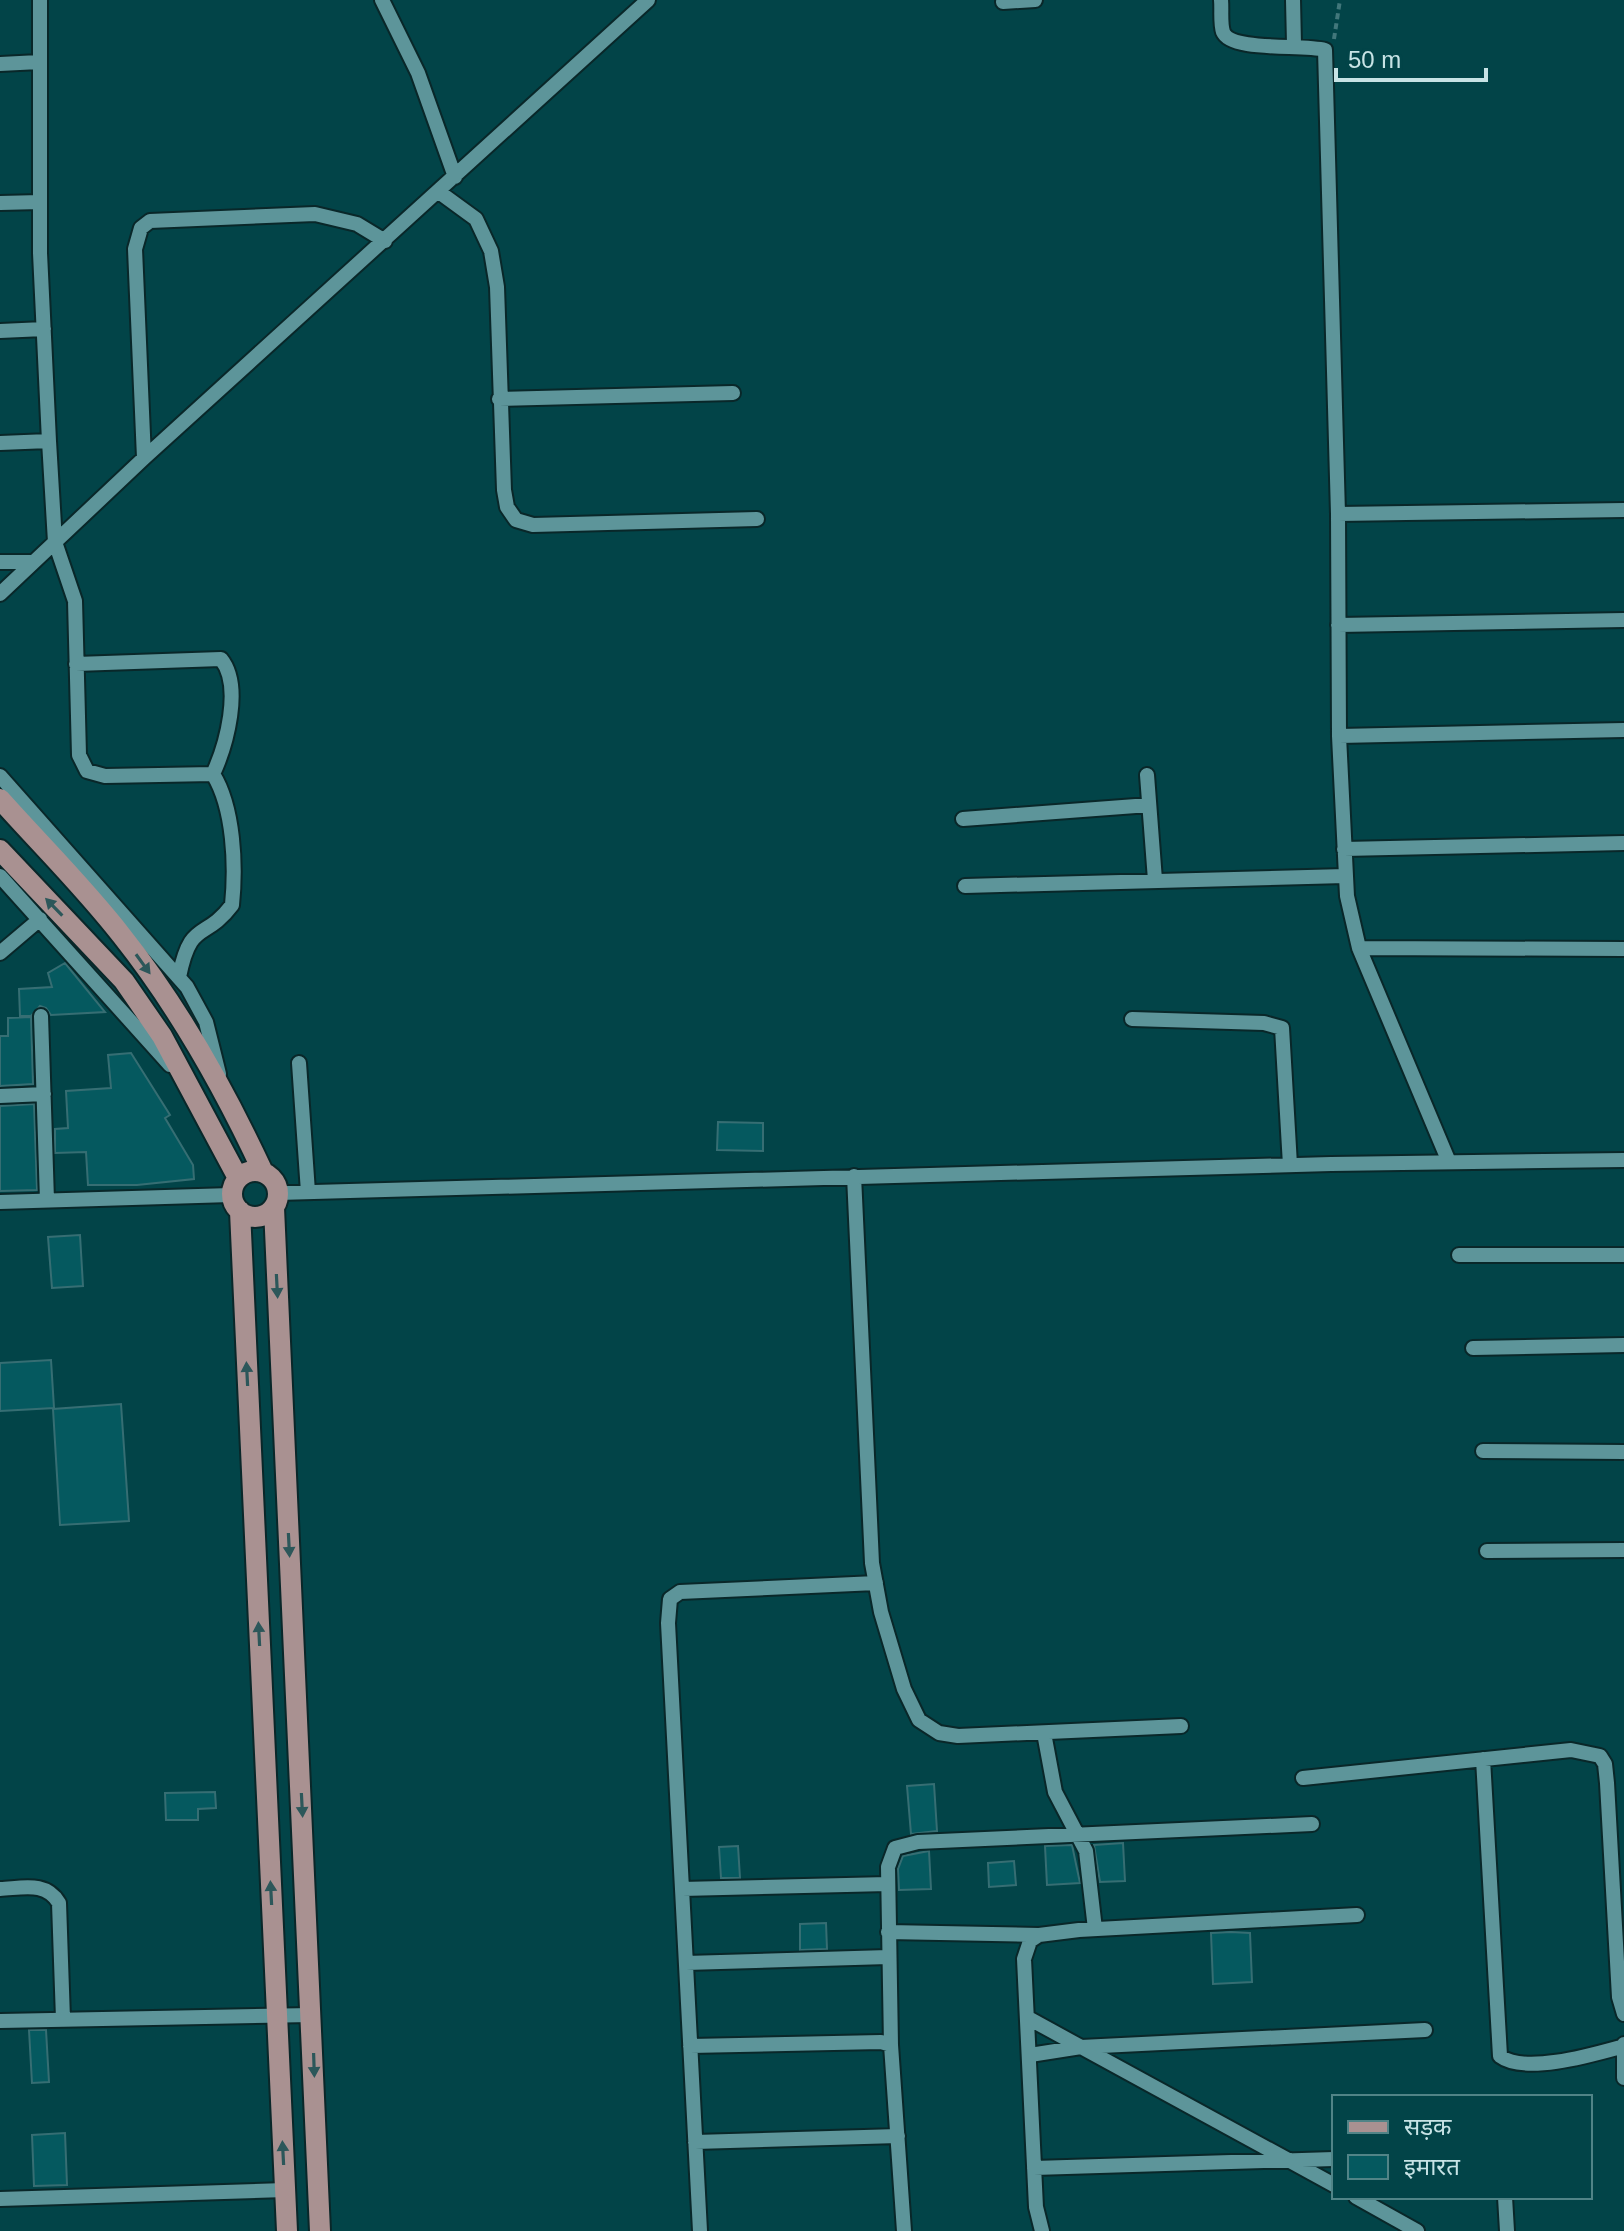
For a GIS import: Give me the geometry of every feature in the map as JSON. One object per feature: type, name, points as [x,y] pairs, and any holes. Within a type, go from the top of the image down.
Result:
[{"type":"main road","points":[[0,799],[121,934],[165,994],[222,1085],[263,1172]]},
{"type":"main road","points":[[0,850],[124,981],[162,1036],[236,1195],[257,1217],[276,1200]]},
{"type":"main road","points":[[287,2231],[236,1195],[253,1170],[272,1178],[276,1200],[320,2231]]},
{"type":"street","points":[[40,0],[40,202],[49,441],[55,542],[75,601],[79,755],[87,771],[105,776],[213,774]]},
{"type":"street","points":[[382,0],[418,73],[455,177]]},
{"type":"street","points":[[0,594],[144,458],[648,0]]},
{"type":"street","points":[[1003,2],[1035,0]]},
{"type":"street","points":[[1221,0],[1223,31],[1230,41],[1242,46],[1294,44],[1325,50],[1338,514],[1339,736],[1345,876],[1359,948],[1449,1162]]},
{"type":"street","points":[[1293,0],[1294,44]]},
{"type":"street","points":[[0,64],[39,62]]},
{"type":"street","points":[[439,192],[476,219],[491,251],[497,287],[504,490],[507,507],[516,520],[533,525],[757,519]]},
{"type":"street","points":[[0,203],[40,202]]},
{"type":"street","points":[[144,458],[135,249],[141,228],[150,221],[315,214],[337,216],[385,241]]},
{"type":"street","points":[[0,331],[44,329]]},
{"type":"street","points":[[499,399],[733,393]]},
{"type":"street","points":[[0,443],[49,441]]},
{"type":"street","points":[[1338,514],[1624,510]]},
{"type":"street","points":[[0,562],[33,562]]},
{"type":"street","points":[[1338,625],[1624,620]]},
{"type":"street","points":[[76,664],[221,659],[229,677],[229,726],[225,748],[213,774]]},
{"type":"street","points":[[1339,736],[1624,730]]},
{"type":"street","points":[[179,977],[185,947],[193,935],[225,914],[232,905],[228,817],[220,786],[213,774]]},
{"type":"street","points":[[1147,775],[1155,880]]},
{"type":"street","points":[[0,776],[179,977],[206,1022],[222,1085]]},
{"type":"street","points":[[963,819],[1149,805]]},
{"type":"street","points":[[1344,849],[1624,843]]},
{"type":"street","points":[[0,876],[186,1083]]},
{"type":"street","points":[[965,886],[1345,876]]},
{"type":"street","points":[[0,953],[40,919]]},
{"type":"street","points":[[1359,948],[1624,949]]},
{"type":"street","points":[[41,1016],[47,1200]]},
{"type":"street","points":[[1132,1019],[1264,1023],[1282,1028],[1290,1165]]},
{"type":"street","points":[[299,1063],[308,1192]]},
{"type":"street","points":[[0,1096],[44,1094]]},
{"type":"street","points":[[276,1200],[308,1192],[1290,1165],[1624,1160]]},
{"type":"street","points":[[854,1176],[872,1563],[892,1654],[919,1720],[939,1733],[958,1736],[1181,1726]]},
{"type":"street","points":[[0,1202],[236,1195]]},
{"type":"street","points":[[1459,1255],[1624,1255]]},
{"type":"street","points":[[1473,1348],[1624,1345]]},
{"type":"street","points":[[1483,1451],[1624,1452]]},
{"type":"street","points":[[1487,1551],[1624,1550]]},
{"type":"street","points":[[700,2231],[668,1623],[670,1599],[680,1592],[876,1583]]},
{"type":"street","points":[[1044,1733],[1055,1792],[1079,1834],[1089,1871],[1095,1929]]},
{"type":"street","points":[[1303,1778],[1571,1750],[1588,1751],[1600,1756],[1605,1764],[1619,1997],[1624,2014]]},
{"type":"street","points":[[1483,1759],[1500,2056],[1515,2063],[1557,2062],[1624,2045],[1624,2078]]},
{"type":"street","points":[[904,2231],[888,1957],[888,1884],[890,1854],[895,1848],[918,1842],[1312,1824]]},
{"type":"street","points":[[682,1889],[888,1884]]},
{"type":"street","points":[[0,1889],[43,1887],[52,1892],[59,1903],[63,2019]]},
{"type":"street","points":[[888,1932],[1039,1935],[1095,1929],[1357,1915]]},
{"type":"street","points":[[1039,1935],[1025,1949],[1036,2207],[1042,2231]]},
{"type":"street","points":[[686,1963],[888,1957]]},
{"type":"street","points":[[0,2021],[312,2015]]},
{"type":"street","points":[[1028,2018],[1332,2184]]},
{"type":"street","points":[[1030,2055],[1081,2047],[1425,2030]]},
{"type":"street","points":[[690,2046],[881,2042],[891,2045]]},
{"type":"street","points":[[695,2142],[898,2136]]},
{"type":"street","points":[[1034,2168],[1332,2159]]},
{"type":"street","points":[[0,2199],[285,2190]]},
{"type":"street","points":[[1360,2199],[1417,2231]]},
{"type":"street","points":[[1505,2199],[1507,2231]]},
{"type":"path","points":[[1325,50],[1336,36],[1340,0]]},
{"type":"building","points":[[65,963],[105,1012],[51,1015],[40,1006],[31,1016],[20,1016],[19,989],[52,987],[48,973]]},
{"type":"building","points":[[31,1017],[33,1084],[0,1086],[0,1036],[8,1036],[8,1018]]},
{"type":"building","points":[[131,1053],[170,1115],[165,1118],[193,1165],[194,1179],[137,1185],[88,1185],[86,1152],[55,1153],[55,1129],[68,1128],[66,1091],[111,1088],[108,1055]]},
{"type":"building","points":[[34,1104],[37,1190],[0,1191],[0,1106]]},
{"type":"building","points":[[718,1122],[763,1123],[763,1151],[717,1150]]},
{"type":"building","points":[[80,1235],[83,1286],[52,1288],[48,1237]]},
{"type":"building","points":[[51,1360],[54,1408],[0,1411],[0,1363]]},
{"type":"building","points":[[121,1404],[129,1521],[60,1525],[53,1409]]},
{"type":"building","points":[[934,1784],[937,1831],[911,1834],[907,1786]]},
{"type":"building","points":[[215,1792],[216,1808],[198,1809],[198,1820],[166,1820],[165,1793]]},
{"type":"building","points":[[1123,1843],[1125,1881],[1100,1882],[1094,1845]]},
{"type":"building","points":[[1072,1845],[1080,1883],[1047,1885],[1045,1846]]},
{"type":"building","points":[[738,1846],[740,1878],[721,1878],[719,1847]]},
{"type":"building","points":[[929,1851],[931,1889],[899,1890],[898,1869],[903,1856]]},
{"type":"building","points":[[1014,1861],[1016,1885],[989,1887],[988,1863]]},
{"type":"building","points":[[826,1923],[827,1949],[800,1950],[800,1924]]},
{"type":"building","points":[[1211,1933],[1250,1933],[1252,1982],[1213,1984]]},
{"type":"building","points":[[29,2030],[46,2030],[49,2082],[32,2083]]},
{"type":"building","points":[[65,2133],[67,2185],[34,2186],[32,2135]]}]
